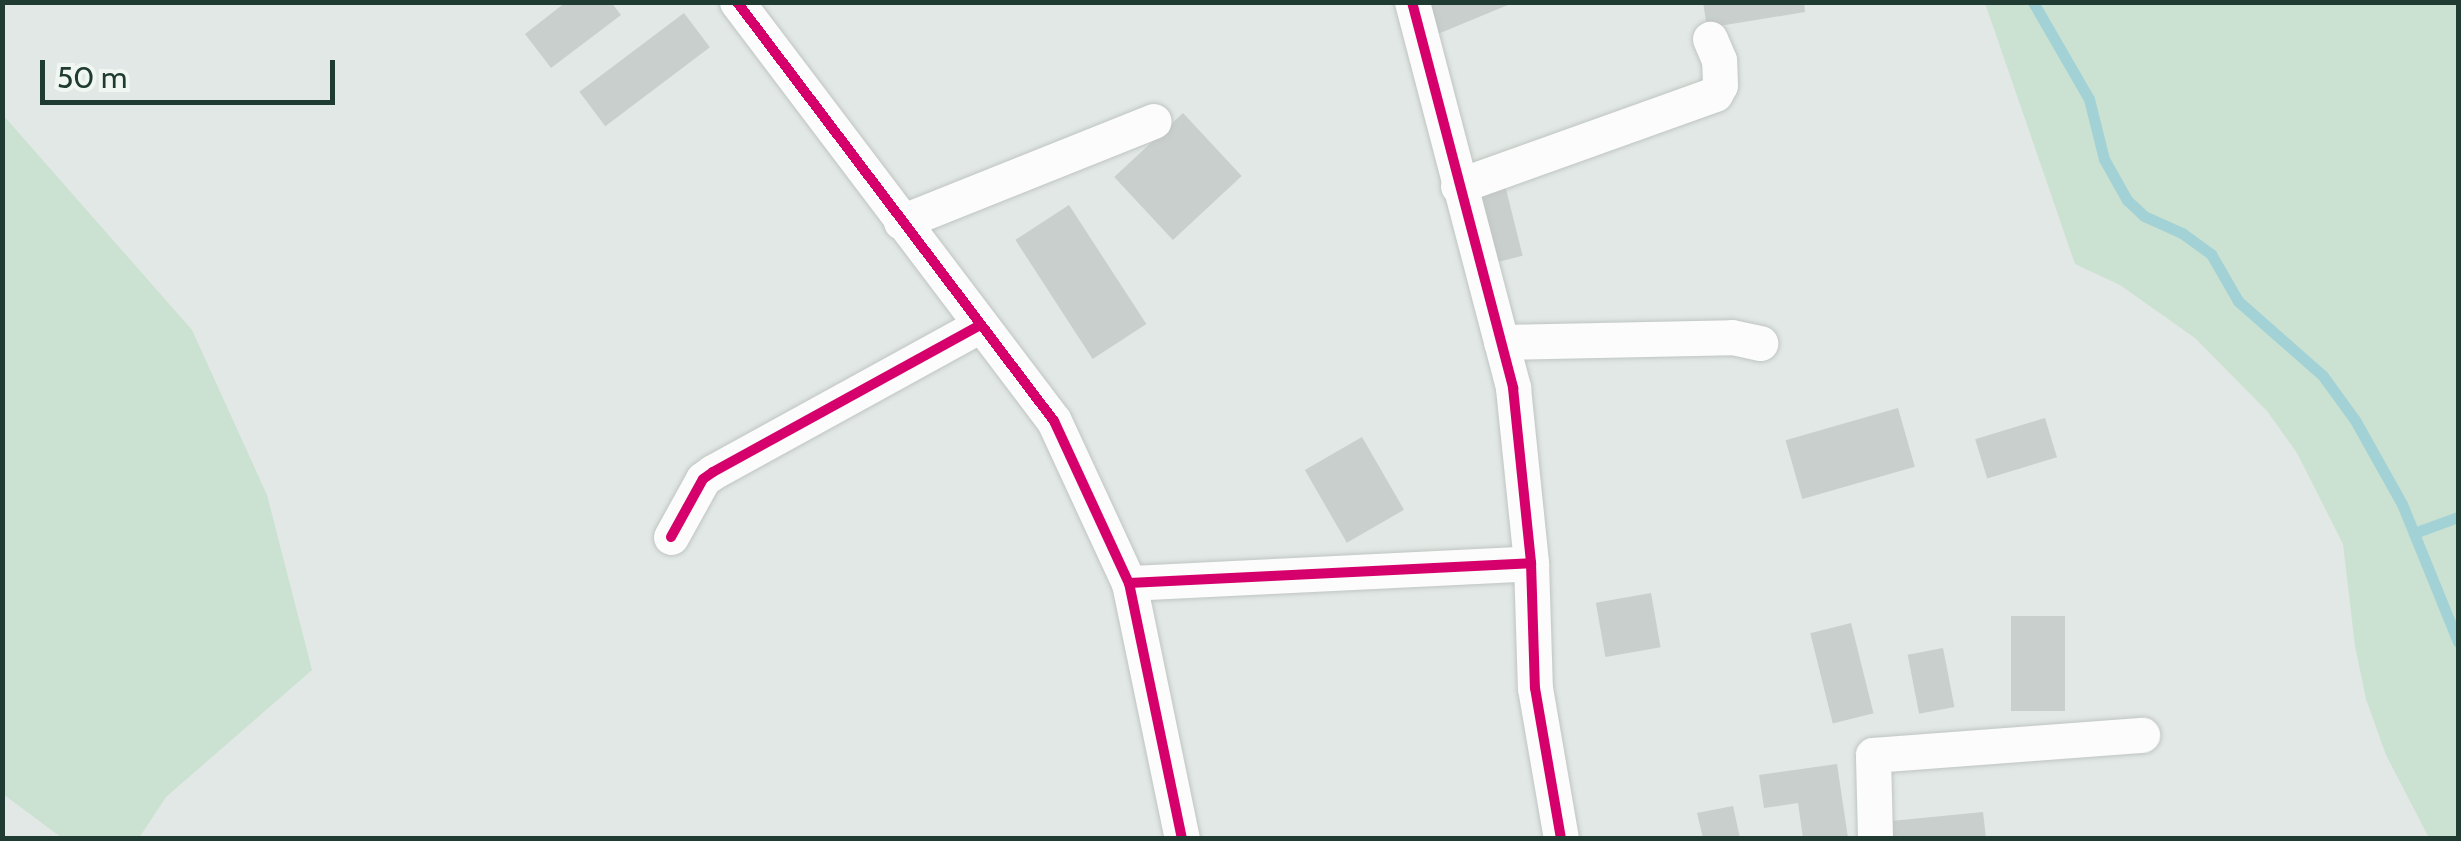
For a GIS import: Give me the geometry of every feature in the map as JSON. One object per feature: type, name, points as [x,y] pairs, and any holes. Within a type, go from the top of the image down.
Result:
[{"type":"street","points":[[737,2],[1054,422],[1129,583],[1182,838]]},
{"type":"street","points":[[1412,2],[1513,388],[1531,563],[1534,688],[1561,838]]},
{"type":"street","points":[[1458,186],[1715,94],[1720,85],[1719,60],[1710,39]]},
{"type":"street","points":[[901,222],[1154,120]]},
{"type":"street","points":[[671,538],[703,479],[713,472],[980,325]]},
{"type":"street","points":[[1501,342],[1732,338],[1760,343]]},
{"type":"street","points":[[1129,583],[1531,563]]},
{"type":"street","points":[[1875,838],[1873,755],[2142,735]]},
{"type":"green space","points":[[1985,3],[2458,3],[2458,838],[2429,838],[2386,755],[2366,699],[2355,646],[2343,544],[2297,453],[2267,411],[2195,338],[2120,285],[2075,264]]},
{"type":"green space","points":[[3,115],[192,330],[267,495],[312,670],[166,797],[139,838],[62,838],[3,794]]},
{"type":"building","points":[[566,2],[611,2],[621,15],[551,68],[525,34]]},
{"type":"building","points":[[1419,2],[1515,2],[1433,36]]},
{"type":"building","points":[[1703,2],[1804,2],[1805,12],[1707,28]]},
{"type":"building","points":[[684,13],[710,47],[605,126],[579,92]]},
{"type":"building","points":[[1183,113],[1242,176],[1173,240],[1114,177]]},
{"type":"building","points":[[1504,181],[1523,256],[1488,264],[1469,190]]},
{"type":"building","points":[[1069,205],[1146,324],[1093,359],[1015,240]]},
{"type":"building","points":[[1898,408],[1915,467],[1802,499],[1786,440]]},
{"type":"building","points":[[2045,418],[2057,457],[1987,479],[1975,439]]},
{"type":"building","points":[[1362,437],[1404,510],[1347,543],[1305,470]]},
{"type":"building","points":[[1651,593],[1661,647],[1605,657],[1596,603]]},
{"type":"building","points":[[2011,616],[2065,616],[2065,711],[2011,711]]},
{"type":"building","points":[[1851,623],[1873,713],[1833,723],[1810,633]]},
{"type":"building","points":[[1943,648],[1954,707],[1919,714],[1908,655]]},
{"type":"building","points":[[1837,764],[1848,838],[1803,838],[1798,803],[1764,808],[1759,775]]},
{"type":"building","points":[[1733,806],[1740,838],[1703,838],[1697,813]]},
{"type":"building","points":[[1983,812],[1986,838],[1893,838],[1891,821]]},
{"type":"waterway","points":[[2033,2],[2089,99],[2104,159],[2127,200],[2144,216],[2182,233],[2211,254],[2238,301],[2323,376],[2355,420],[2402,504],[2458,642]]},
{"type":"waterway","points":[[2414,533],[2458,517]]},
{"type":"cycle path","points":[[737,2],[1054,421],[1129,583],[1182,838]]},
{"type":"cycle path","points":[[1412,2],[1513,388],[1531,563]]},
{"type":"cycle path","points":[[671,537],[703,479],[713,472],[980,325]]},
{"type":"cycle path","points":[[1129,583],[1531,563],[1535,688],[1561,838]]}]
